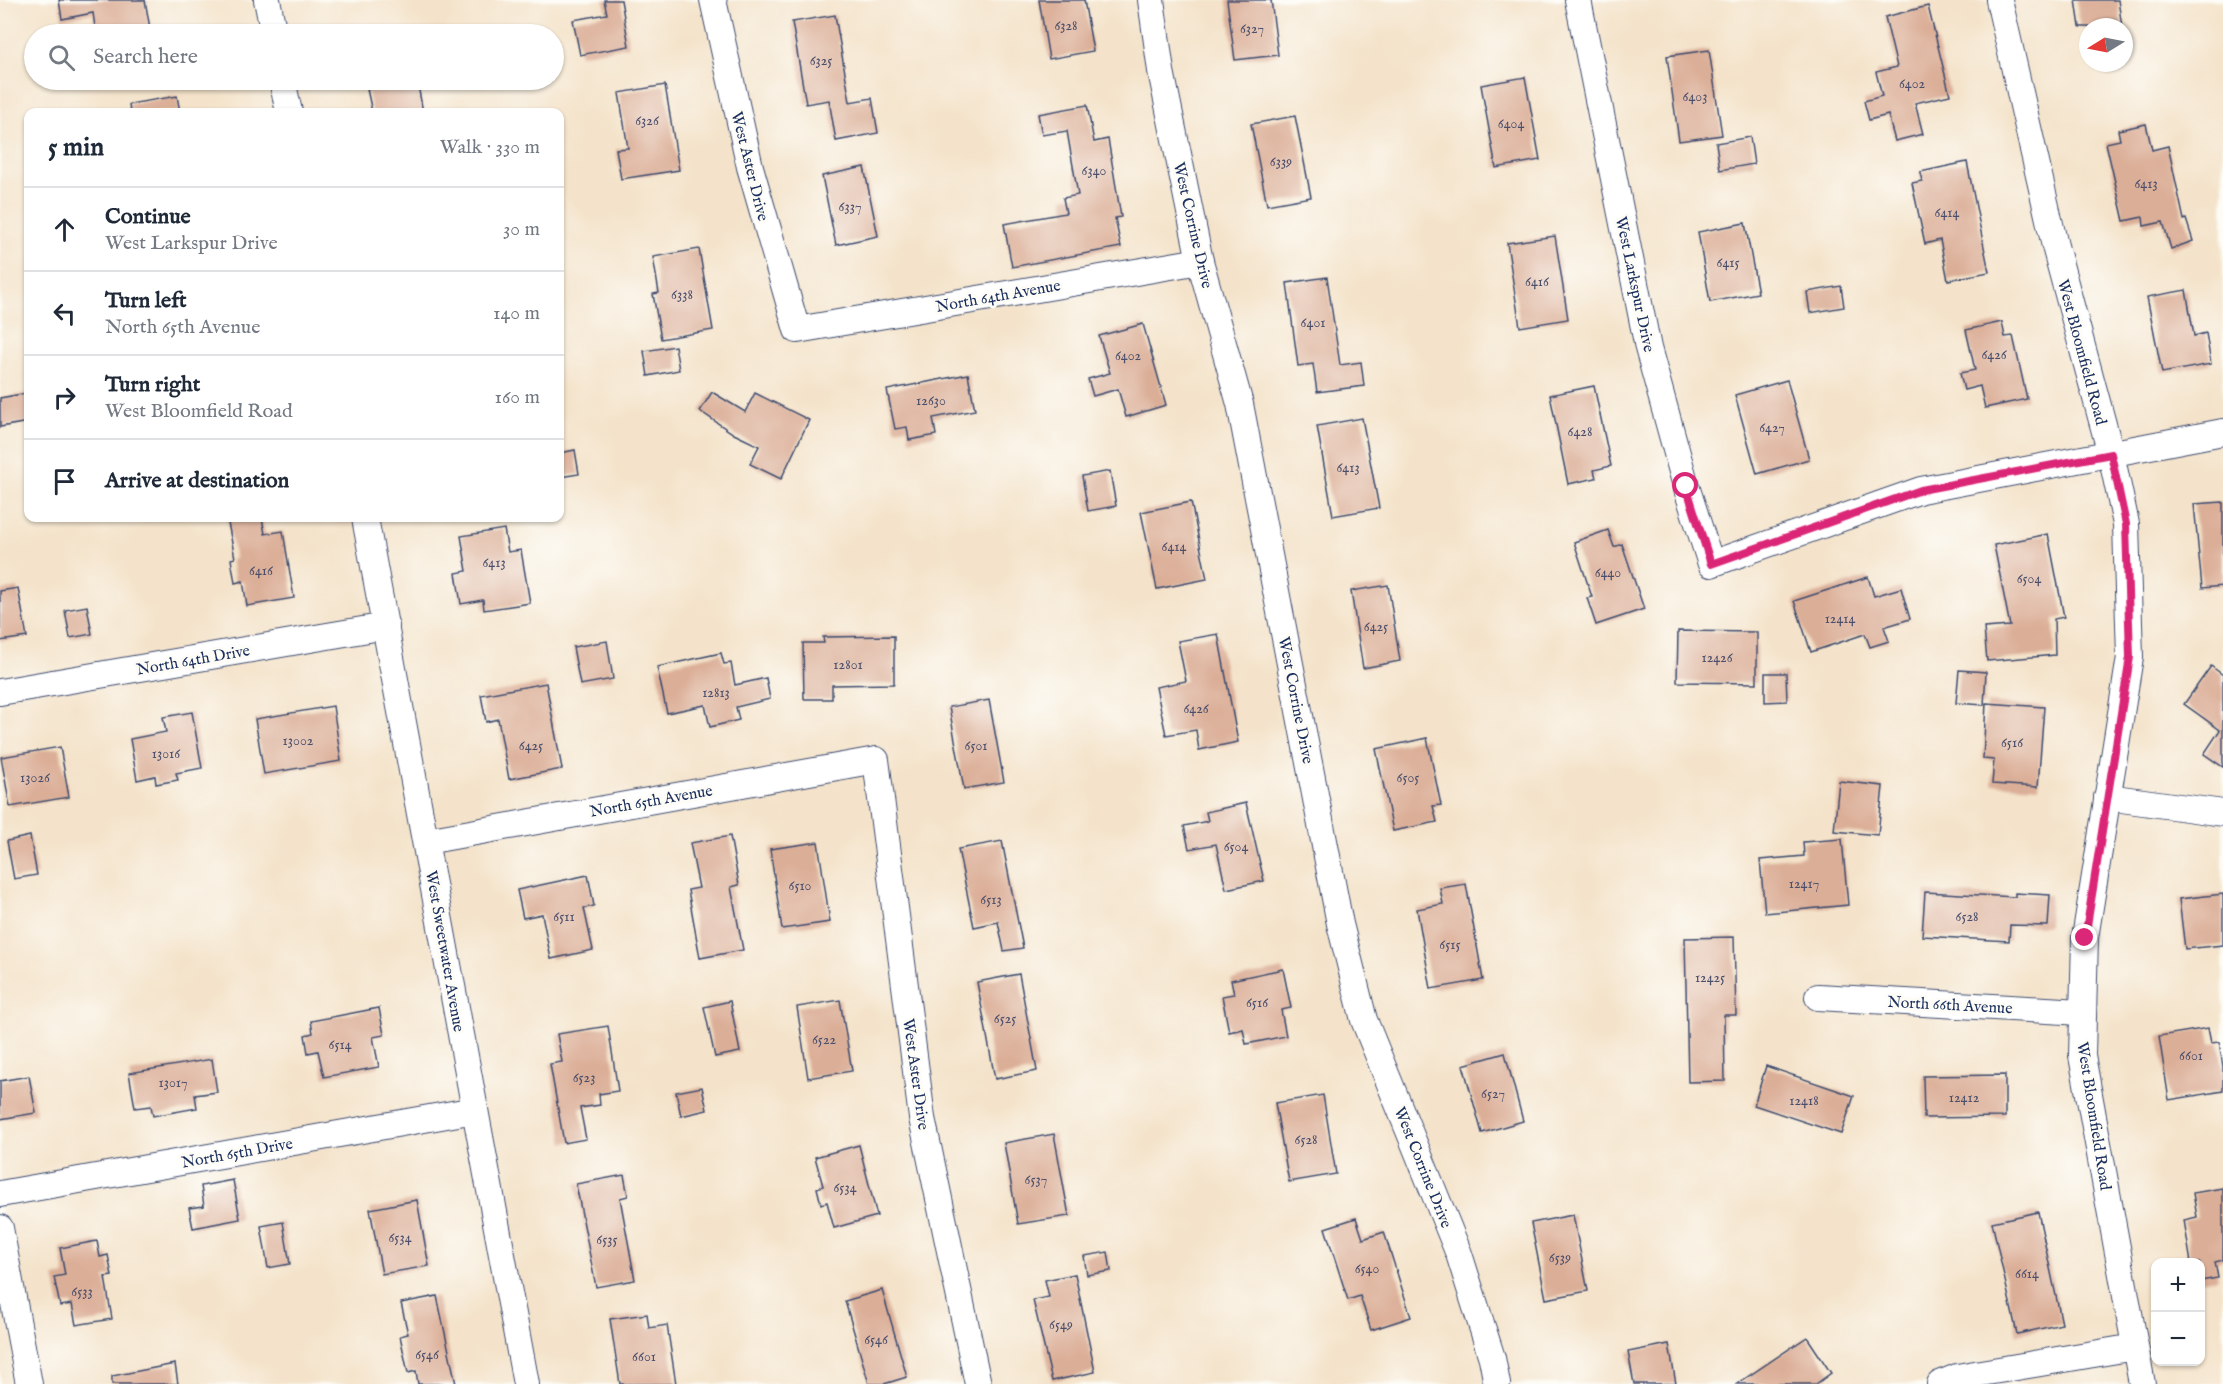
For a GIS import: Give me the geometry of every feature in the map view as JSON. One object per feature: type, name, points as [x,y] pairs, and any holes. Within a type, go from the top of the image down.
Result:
[{"type":"street","points":[[267,0],[272,24]]},
{"type":"street","name":"West Aster Drive","points":[[713,0],[750,167],[796,330]]},
{"type":"street","name":"West Corrine Drive","points":[[1151,0],[1161,71],[1200,261],[1240,404],[1340,924],[1364,1020],[1459,1254],[1492,1358],[1497,1384]]},
{"type":"street","name":"West Larkspur Drive","points":[[1578,0],[1648,348],[1686,486],[1711,564],[1921,490],[2111,454]]},
{"type":"street","name":"West Bloomfield Road","points":[[1999,0],[2055,246],[2111,454],[2126,524],[2130,657],[2085,938],[2082,1056],[2142,1384]]},
{"type":"street","points":[[284,90],[288,108]]},
{"type":"street","name":"North 64th Avenue","points":[[796,330],[1200,261]]},
{"type":"street","points":[[2111,454],[2223,432]]},
{"type":"street","name":"West Sweetwater Avenue","points":[[366,522],[526,1384]]},
{"type":"street","name":"North 64th Drive","points":[[0,692],[386,626]]},
{"type":"street","name":"West Aster Drive","points":[[876,760],[922,1118],[978,1384]]},
{"type":"street","name":"North 65th Avenue","points":[[426,841],[876,760]]},
{"type":"street","points":[[2107,797],[2223,813]]},
{"type":"street","name":"North 66th Avenue","points":[[1818,997],[2082,1012]]},
{"type":"street","name":"North 65th Drive","points":[[0,1194],[475,1110]]},
{"type":"street","points":[[0,1228],[29,1384]]},
{"type":"street","points":[[1940,1384],[1957,1377],[2135,1347]]},
{"type":"building","points":[[59,0],[145,0],[149,24],[95,24],[93,13],[62,19]]},
{"type":"building","points":[[604,0],[621,0],[629,46],[580,55],[573,20],[607,14]]},
{"type":"building","points":[[1039,0],[1084,0],[1093,51],[1049,59]]},
{"type":"building","points":[[1227,0],[1271,0],[1278,55],[1235,60]]},
{"type":"building","points":[[2076,0],[2118,0],[2121,18],[2079,18],[2079,20]]},
{"type":"building","points":[[1928,6],[1950,95],[1915,103],[1923,134],[1895,141],[1888,115],[1869,120],[1864,101],[1882,96],[1876,72],[1897,67],[1885,17]]},
{"type":"building","points":[[835,15],[850,102],[872,98],[878,133],[836,141],[829,100],[806,104],[792,22]]},
{"type":"building","points":[[1709,50],[1722,135],[1679,141],[1667,56]]},
{"type":"building","points":[[1525,77],[1540,160],[1496,168],[1481,85]]},
{"type":"building","points":[[665,85],[679,170],[621,179],[616,149],[628,148],[619,93]]},
{"type":"building","points":[[367,90],[419,90],[422,108],[371,108]]},
{"type":"building","points":[[177,96],[179,108],[130,108],[129,104]]},
{"type":"building","points":[[1087,105],[1094,142],[1108,139],[1121,217],[1115,218],[1121,247],[1012,267],[1004,224],[1066,213],[1063,198],[1078,195],[1067,131],[1042,135],[1038,114]]},
{"type":"building","points":[[1295,116],[1311,197],[1267,205],[1251,124]]},
{"type":"building","points":[[2146,124],[2152,150],[2168,146],[2184,220],[2186,219],[2193,241],[2171,249],[2163,222],[2144,226],[2143,217],[2124,221],[2106,143],[2120,140],[2118,130]]},
{"type":"building","points":[[1750,137],[1754,164],[1720,170],[1716,143]]},
{"type":"building","points":[[1967,162],[1989,272],[1948,280],[1940,240],[1925,244],[1912,183],[1922,181],[1920,172]]},
{"type":"building","points":[[864,167],[878,236],[836,245],[822,176]]},
{"type":"building","points":[[1745,223],[1758,293],[1710,302],[1698,232]]},
{"type":"building","points":[[1555,236],[1568,319],[1520,327],[1507,243]]},
{"type":"building","points":[[699,249],[713,330],[661,339],[653,294],[659,293],[653,257]]},
{"type":"building","points":[[1327,277],[1340,365],[1361,362],[1364,386],[1317,392],[1313,364],[1298,366],[1287,283]]},
{"type":"building","points":[[1841,286],[1844,307],[1810,313],[1807,292]]},
{"type":"building","points":[[2186,290],[2194,336],[2206,333],[2211,364],[2162,373],[2147,297]]},
{"type":"building","points":[[2002,322],[2005,337],[2013,336],[2027,399],[1985,408],[1980,386],[1964,390],[1960,373],[1975,370],[1966,330]]},
{"type":"building","points":[[1143,324],[1166,405],[1126,417],[1118,389],[1093,396],[1088,379],[1110,373],[1099,336]]},
{"type":"building","points":[[675,346],[679,370],[648,376],[644,351]]},
{"type":"building","points":[[968,374],[975,410],[933,418],[936,435],[909,440],[907,427],[895,429],[887,390]]},
{"type":"building","points":[[1787,380],[1809,459],[1757,474],[1735,395]]},
{"type":"building","points":[[1594,386],[1611,466],[1594,470],[1596,478],[1568,484],[1550,395]]},
{"type":"building","points":[[712,392],[745,412],[755,393],[809,420],[781,479],[750,464],[759,446],[734,434],[700,411]]},
{"type":"building","points":[[24,394],[24,423],[0,427],[0,398]]},
{"type":"building","points":[[1362,418],[1379,508],[1333,516],[1317,426]]},
{"type":"building","points":[[575,450],[579,474],[564,476],[564,452]]},
{"type":"building","points":[[1110,471],[1116,506],[1088,511],[1082,476]]},
{"type":"building","points":[[1191,502],[1207,579],[1157,589],[1141,512]]},
{"type":"building","points":[[2223,502],[2223,586],[2202,588],[2194,504]]},
{"type":"building","points":[[228,522],[263,522],[265,534],[283,531],[294,598],[247,606],[243,581],[235,583],[231,559],[235,558]]},
{"type":"building","points":[[504,529],[508,552],[521,550],[530,603],[484,610],[483,600],[461,604],[456,573],[467,571],[461,536]]},
{"type":"building","points":[[1608,530],[1614,547],[1622,544],[1644,609],[1596,625],[1587,598],[1592,597],[1574,542]]},
{"type":"building","points":[[2048,534],[2064,617],[2054,619],[2055,655],[1987,661],[1984,628],[2010,626],[1994,545]]},
{"type":"building","points":[[1868,577],[1874,596],[1901,588],[1910,619],[1884,627],[1889,641],[1870,647],[1865,634],[1811,652],[1794,601]]},
{"type":"building","points":[[1388,585],[1400,661],[1363,668],[1351,591]]},
{"type":"building","points":[[18,588],[27,637],[0,641],[0,591]]},
{"type":"building","points":[[87,606],[92,634],[70,638],[65,610]]},
{"type":"building","points":[[1678,631],[1757,632],[1757,683],[1677,682]]},
{"type":"building","points":[[1218,634],[1238,742],[1199,750],[1196,730],[1166,735],[1156,687],[1186,681],[1178,641]]},
{"type":"building","points":[[894,636],[894,684],[832,685],[832,699],[804,699],[803,643],[824,643],[823,637]]},
{"type":"building","points":[[607,641],[613,679],[580,685],[573,647]]},
{"type":"building","points":[[721,653],[724,664],[731,663],[735,685],[766,678],[770,699],[736,707],[739,720],[710,727],[705,705],[667,713],[657,667]]},
{"type":"building","points":[[2211,666],[2223,675],[2223,767],[2204,754],[2220,730],[2184,704]]},
{"type":"building","points":[[1959,670],[1986,672],[1984,705],[1956,703]]},
{"type":"building","points":[[1765,673],[1786,673],[1787,701],[1765,702]]},
{"type":"building","points":[[546,683],[562,769],[509,779],[498,719],[486,722],[481,695]]},
{"type":"building","points":[[989,700],[1004,782],[964,789],[949,707]]},
{"type":"building","points":[[1986,703],[2044,707],[2038,787],[1992,784],[1994,760],[1983,759]]},
{"type":"building","points":[[333,706],[341,761],[264,774],[255,719]]},
{"type":"building","points":[[192,712],[202,768],[176,773],[178,780],[156,784],[155,776],[137,780],[130,739],[166,732],[163,717]]},
{"type":"building","points":[[1427,738],[1441,805],[1433,806],[1437,822],[1393,831],[1376,749]]},
{"type":"building","points":[[60,747],[69,797],[10,807],[1,757]]},
{"type":"building","points":[[1839,781],[1883,786],[1878,835],[1834,831]]},
{"type":"building","points":[[1246,803],[1264,881],[1226,889],[1216,844],[1189,849],[1184,826],[1208,821],[1206,812]]},
{"type":"building","points":[[30,836],[37,875],[14,879],[7,841]]},
{"type":"building","points":[[730,836],[739,885],[731,887],[743,950],[700,958],[688,890],[699,888],[690,843]]},
{"type":"building","points":[[1842,839],[1848,905],[1765,913],[1760,860],[1804,856],[1803,842]]},
{"type":"building","points":[[1002,841],[1023,948],[1004,951],[998,922],[974,927],[958,849]]},
{"type":"building","points":[[818,842],[830,922],[782,929],[770,849]]},
{"type":"building","points":[[588,875],[594,906],[584,908],[593,950],[551,959],[542,914],[523,918],[517,890]]},
{"type":"building","points":[[1466,884],[1483,980],[1431,989],[1417,909],[1443,904],[1440,888]]},
{"type":"building","points":[[1925,892],[2015,897],[2015,893],[2050,895],[2048,926],[2010,925],[2009,941],[1922,936]]},
{"type":"building","points":[[2223,894],[2223,945],[2185,949],[2179,899]]},
{"type":"building","points":[[1734,937],[1736,1015],[1724,1015],[1725,1081],[1688,1082],[1685,938]]},
{"type":"building","points":[[1283,969],[1291,1008],[1281,1010],[1286,1036],[1246,1044],[1243,1029],[1229,1032],[1222,996],[1234,994],[1231,980]]},
{"type":"building","points":[[1019,974],[1037,1071],[995,1079],[977,982]]},
{"type":"building","points":[[840,1000],[852,1071],[808,1078],[797,1007]]},
{"type":"building","points":[[730,1001],[740,1052],[715,1057],[704,1007]]},
{"type":"building","points":[[379,1008],[384,1035],[373,1037],[379,1067],[324,1077],[318,1051],[308,1053],[305,1035],[313,1033],[311,1021]]},
{"type":"building","points":[[608,1026],[618,1091],[599,1094],[600,1105],[580,1108],[586,1139],[564,1143],[550,1064],[562,1062],[557,1034]]},
{"type":"building","points":[[2208,1028],[2211,1043],[2219,1042],[2223,1067],[2223,1091],[2169,1100],[2159,1036]]},
{"type":"building","points":[[1505,1053],[1523,1121],[1482,1133],[1463,1065]]},
{"type":"building","points":[[212,1059],[217,1092],[195,1095],[197,1108],[153,1116],[151,1106],[135,1108],[129,1073]]},
{"type":"building","points":[[1766,1066],[1854,1096],[1841,1134],[1754,1105]]},
{"type":"building","points":[[2005,1075],[2005,1117],[1924,1118],[1923,1076]]},
{"type":"building","points":[[29,1076],[36,1113],[0,1119],[0,1081]]},
{"type":"building","points":[[702,1087],[707,1110],[681,1116],[676,1092]]},
{"type":"building","points":[[1323,1095],[1336,1174],[1289,1182],[1275,1103]]},
{"type":"building","points":[[1054,1134],[1069,1216],[1018,1224],[1004,1143]]},
{"type":"building","points":[[859,1145],[877,1216],[834,1228],[827,1202],[821,1204],[817,1188],[823,1186],[815,1157]]},
{"type":"building","points":[[624,1175],[628,1196],[620,1198],[635,1280],[596,1287],[576,1184]]},
{"type":"building","points":[[233,1180],[240,1219],[193,1228],[189,1208],[204,1206],[201,1186]]},
{"type":"building","points":[[2223,1188],[2223,1260],[2215,1262],[2218,1278],[2205,1280],[2205,1258],[2190,1258],[2184,1220],[2197,1217],[2193,1193]]},
{"type":"building","points":[[417,1200],[429,1266],[382,1274],[370,1209]]},
{"type":"building","points":[[2038,1212],[2062,1324],[2017,1334],[1992,1222]]},
{"type":"building","points":[[1573,1215],[1588,1291],[1546,1299],[1531,1223]]},
{"type":"building","points":[[1356,1218],[1363,1239],[1384,1232],[1411,1317],[1371,1330],[1360,1296],[1348,1300],[1325,1228]]},
{"type":"building","points":[[283,1222],[290,1264],[268,1268],[261,1226]]},
{"type":"building","points":[[97,1241],[100,1257],[108,1255],[112,1276],[105,1277],[112,1319],[76,1325],[72,1304],[60,1306],[54,1277],[65,1275],[60,1248]]},
{"type":"building","points":[[1108,1252],[1111,1271],[1087,1275],[1084,1256]]},
{"type":"building","points":[[1075,1274],[1095,1372],[1052,1381],[1033,1300],[1049,1297],[1045,1280]]},
{"type":"building","points":[[882,1290],[907,1377],[884,1384],[869,1384],[845,1301]]},
{"type":"building","points":[[437,1296],[456,1384],[418,1384],[416,1371],[408,1373],[400,1336],[408,1334],[401,1303]]},
{"type":"building","points":[[647,1314],[649,1328],[667,1325],[676,1384],[620,1384],[610,1319]]},
{"type":"building","points":[[1807,1337],[1831,1373],[1816,1384],[1737,1384]]},
{"type":"building","points":[[1669,1344],[1676,1384],[1634,1384],[1628,1352]]},
{"type":"building","points":[[175,1364],[178,1384],[112,1384],[112,1376]]},
{"type":"route","points":[[1686,486],[1711,564],[1921,490],[2111,454],[2126,524],[2130,657],[2085,938]]}]
